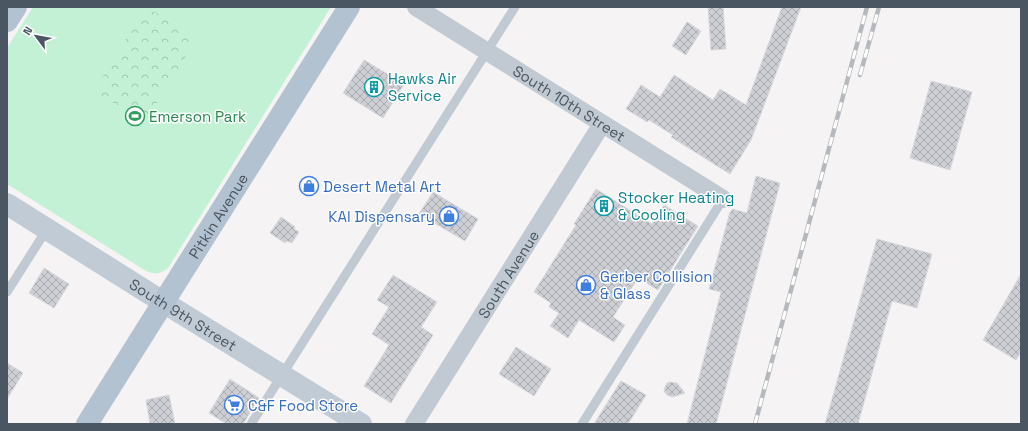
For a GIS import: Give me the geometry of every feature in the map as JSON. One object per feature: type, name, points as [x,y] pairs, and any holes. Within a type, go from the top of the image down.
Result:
[{"type":"main road","points":[[7,21],[16,7]]},
{"type":"main road","name":"Pitkin Avenue","points":[[87,424],[349,7]]},
{"type":"street","name":"South 10th Street","points":[[416,7],[722,199]]},
{"type":"street","name":"South Avenue","points":[[414,424],[602,124]]},
{"type":"street","name":"South 9th Street","points":[[7,204],[361,424]]},
{"type":"lane","points":[[251,424],[515,7]]},
{"type":"lane","points":[[582,424],[722,199]]},
{"type":"lane","points":[[7,292],[47,229]]},
{"type":"green space","name":"Emerson Park","points":[[33,7],[331,7],[168,268],[160,273],[152,273],[146,271],[7,184],[7,48]]},
{"type":"green space","points":[[152,11],[187,31],[191,35],[193,46],[150,113],[143,116],[136,116],[102,96],[99,85],[140,16],[146,12]]},
{"type":"building","points":[[708,7],[723,7],[726,49],[711,50]]},
{"type":"building","points":[[782,7],[801,7],[751,140],[730,174],[671,137],[673,135],[649,120],[647,122],[626,109],[641,85],[660,97],[674,75],[713,100],[720,89],[746,105]]},
{"type":"building","points":[[687,22],[701,31],[686,55],[672,46]]},
{"type":"building","name":"Hawks Air Service","points":[[364,60],[404,84],[383,118],[343,93]]},
{"type":"building","points":[[931,81],[972,92],[950,170],[910,158]]},
{"type":"building","points":[[756,176],[780,183],[716,424],[687,424],[721,292],[709,289],[730,212],[732,209],[747,213]]},
{"type":"building","points":[[596,189],[652,224],[664,205],[698,226],[658,290],[638,278],[613,317],[625,325],[614,342],[579,320],[568,338],[550,326],[559,313],[549,307],[551,303],[534,292],[576,225],[574,224]]},
{"type":"building","name":"KAI Dispensary","points":[[433,192],[478,219],[465,241],[419,214]]},
{"type":"building","points":[[281,217],[295,227],[294,229],[299,232],[292,243],[287,241],[285,243],[270,233]]},
{"type":"building","points":[[877,239],[932,254],[917,308],[892,301],[858,424],[825,424]]},
{"type":"building","points":[[44,268],[69,284],[54,308],[29,293]]},
{"type":"building","points":[[1021,274],[1021,352],[1016,360],[983,340]]},
{"type":"building","points":[[393,275],[437,302],[421,327],[433,335],[391,403],[364,386],[389,345],[372,334],[389,307],[377,300]]},
{"type":"building","points":[[516,347],[551,369],[534,396],[499,374]]},
{"type":"building","points":[[7,363],[23,373],[7,399]]},
{"type":"building","name":"C&F Food Store","points":[[230,379],[259,398],[243,424],[227,424],[209,413]]},
{"type":"building","points":[[621,381],[646,395],[628,424],[594,424]]},
{"type":"building","points":[[667,383],[677,383],[685,393],[672,397],[667,395],[664,391]]},
{"type":"building","points":[[169,395],[175,424],[150,424],[146,400]]},
{"type":"railway","points":[[755,424],[867,7]]},
{"type":"railway","points":[[860,75],[879,7]]},
{"type":"place","name":"Hawks Air Service","points":[[374,87]]},
{"type":"place","name":"Emerson Park","points":[[135,116]]},
{"type":"place","name":"Desert Metal Art","points":[[309,186]]},
{"type":"place","name":"Stocker Heating & Cooling","points":[[604,206]]},
{"type":"place","name":"KAI Dispensary","points":[[449,216]]},
{"type":"place","name":"Gerber Collision & Glass","points":[[586,285]]},
{"type":"place","name":"C&F Food Store","points":[[234,405]]}]
